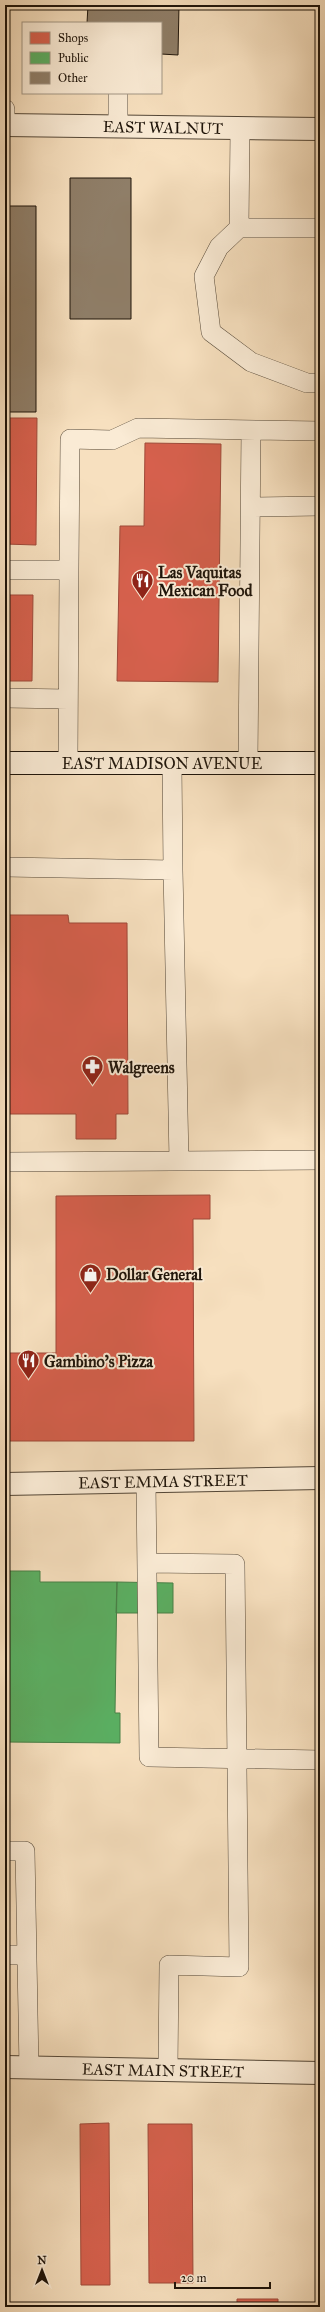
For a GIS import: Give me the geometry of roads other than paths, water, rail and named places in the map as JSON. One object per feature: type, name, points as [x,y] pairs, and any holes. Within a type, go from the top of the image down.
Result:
[{"type":"street","name":"EAST WALNUT","points":[[5,125],[320,129]]},
{"type":"street","name":"EAST MADISON AVENUE","points":[[5,763],[320,763]]},
{"type":"street","name":"EAST EMMA STREET","points":[[5,1484],[320,1478]]},
{"type":"street","name":"EAST MAIN STREET","points":[[5,2068],[320,2073]]},
{"type":"lane","points":[[118,94],[118,126]]},
{"type":"lane","points":[[5,109],[5,125]]},
{"type":"lane","points":[[239,228],[240,128]]},
{"type":"lane","points":[[320,228],[239,228],[218,247],[204,276],[210,332],[251,362],[307,383],[320,383]]},
{"type":"lane","points":[[68,762],[70,439],[112,440],[138,428],[320,431]]},
{"type":"lane","points":[[248,763],[251,430]]},
{"type":"lane","points":[[251,507],[320,506]]},
{"type":"lane","points":[[5,570],[69,570]]},
{"type":"lane","points":[[5,698],[68,699]]},
{"type":"lane","points":[[172,764],[179,1160]]},
{"type":"lane","points":[[5,867],[173,870]]},
{"type":"lane","points":[[5,1162],[320,1160]]},
{"type":"lane","points":[[146,1481],[149,1758],[320,1760]]},
{"type":"lane","points":[[146,1563],[235,1564],[239,1967],[169,1965],[168,2070]]},
{"type":"lane","points":[[5,1851],[25,1851],[29,2068]]},
{"type":"lane","points":[[5,1956],[26,1955]]},
{"type":"place","name":"Las Vaquitas Mexican Food","points":[[142,600]]},
{"type":"place","name":"Walgreens","points":[[93,1086]]},
{"type":"place","name":"Dollar General","points":[[90,1294]]},
{"type":"place","name":"Gambino's Pizza","points":[[29,1380]]}]
